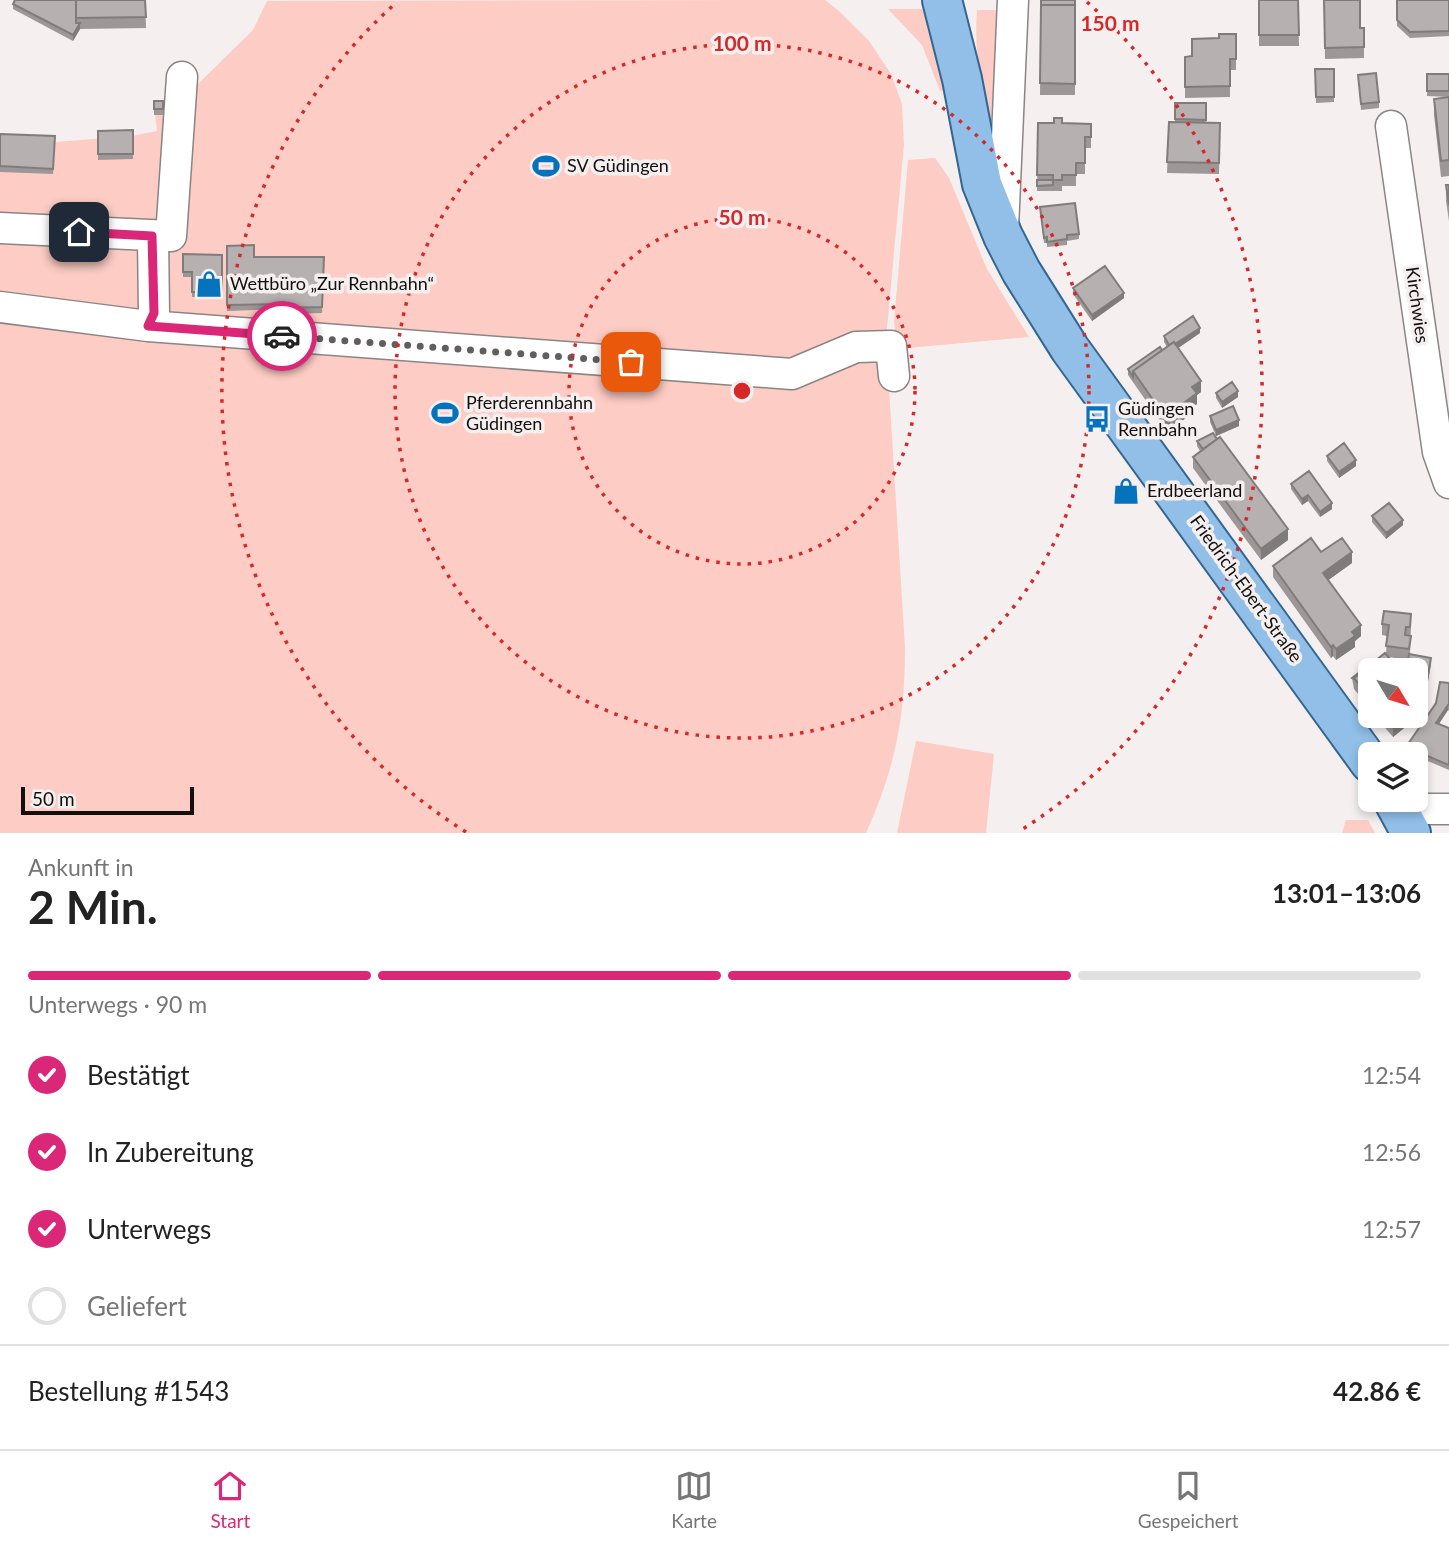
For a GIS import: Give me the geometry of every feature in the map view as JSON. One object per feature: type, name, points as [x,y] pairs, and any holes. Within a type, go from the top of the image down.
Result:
[{"type":"main road","name":"Friedrich-Ebert-Straße","points":[[942,0],[962,79],[982,184],[1003,236],[1032,291],[1058,331],[1358,745]]},
{"type":"main road","name":"Friedrich-Ebert-Straße","points":[[962,79],[965,28],[971,0]]},
{"type":"street","points":[[1003,236],[1013,0]]},
{"type":"street","points":[[0,228],[171,236],[182,77]]},
{"type":"street","name":"Kirchwies","points":[[1391,126],[1438,452],[1449,483]]},
{"type":"street","points":[[148,326],[154,313],[152,236]]},
{"type":"street","points":[[0,307],[148,326],[792,374],[856,347],[891,346],[894,376]]},
{"type":"street","points":[[1401,814],[1449,809]]},
{"type":"shaded area","name":"Pferderennbahn Güdingen","points":[[825,0],[869,41],[891,74],[902,104],[904,145],[886,339],[905,674],[900,721],[891,765],[866,833],[0,833],[0,139],[55,142],[132,136],[157,131],[154,106],[163,106],[181,98],[196,86],[253,30],[267,1]]},
{"type":"shaded area","points":[[888,9],[934,9],[944,90],[940,91],[922,45]]},
{"type":"shaded area","points":[[977,10],[998,10],[996,156],[978,65]]},
{"type":"shaded area","points":[[935,158],[949,178],[987,269],[1029,337],[897,349],[894,322],[908,160]]},
{"type":"shaded area","points":[[916,741],[994,754],[986,833],[897,833]]},
{"type":"shaded area","points":[[1346,820],[1368,820],[1375,833],[1342,833]]},
{"type":"building","points":[[15,0],[76,0],[76,23],[80,23],[73,35],[13,4]]},
{"type":"building","points":[[76,0],[145,0],[146,17],[76,18]]},
{"type":"building","points":[[1041,0],[1075,0],[1075,5],[1041,5]]},
{"type":"building","points":[[1259,0],[1298,0],[1299,35],[1259,35]]},
{"type":"building","points":[[1324,0],[1360,0],[1360,28],[1364,28],[1364,47],[1325,48]]},
{"type":"building","points":[[1397,0],[1449,0],[1449,31],[1410,32],[1397,20]]},
{"type":"building","points":[[1041,5],[1075,5],[1075,84],[1040,83]]},
{"type":"building","points":[[1219,34],[1236,34],[1236,59],[1230,59],[1230,86],[1185,87],[1185,57],[1192,56],[1192,39],[1219,38]]},
{"type":"building","points":[[1315,69],[1334,69],[1334,97],[1316,97]]},
{"type":"building","points":[[1376,73],[1379,102],[1361,104],[1358,75]]},
{"type":"building","points":[[1427,74],[1449,74],[1449,91],[1427,91]]},
{"type":"building","points":[[1449,97],[1449,160],[1441,161],[1434,99]]},
{"type":"building","points":[[154,101],[163,101],[163,109],[154,109]]},
{"type":"building","points":[[1175,103],[1206,103],[1206,120],[1175,119]]},
{"type":"building","points":[[1054,118],[1062,118],[1062,123],[1091,124],[1091,137],[1085,137],[1085,163],[1076,163],[1076,175],[1062,175],[1062,180],[1053,180],[1053,175],[1037,175],[1038,123],[1054,123]]},
{"type":"building","points":[[1169,122],[1220,123],[1219,163],[1167,162]]},
{"type":"building","points":[[133,130],[133,154],[98,154],[98,131]]},
{"type":"building","points":[[0,134],[55,136],[53,169],[0,166]]},
{"type":"building","points":[[1037,180],[1053,180],[1053,185],[1037,186]]},
{"type":"building","points":[[1075,203],[1079,234],[1047,242],[1047,237],[1044,238],[1040,207]]},
{"type":"building","points":[[254,245],[254,257],[324,257],[322,307],[283,308],[283,304],[227,305],[227,246]]},
{"type":"building","points":[[183,254],[222,255],[222,292],[192,292],[192,272],[183,272]]},
{"type":"building","points":[[1105,266],[1124,293],[1092,315],[1073,288]]},
{"type":"building","points":[[1193,316],[1200,328],[1169,345],[1164,336]]},
{"type":"building","points":[[1174,342],[1201,381],[1192,387],[1197,393],[1185,402],[1187,406],[1173,417],[1170,413],[1165,417],[1133,371]]},
{"type":"building","points":[[1160,347],[1162,350],[1133,371],[1133,377],[1128,369]]},
{"type":"building","points":[[1232,382],[1238,391],[1222,402],[1216,393]]},
{"type":"building","points":[[1233,406],[1239,420],[1216,430],[1210,416]]},
{"type":"building","points":[[1213,433],[1217,439],[1203,449],[1197,441]]},
{"type":"building","points":[[1220,437],[1288,529],[1261,549],[1193,457]]},
{"type":"building","points":[[1344,443],[1356,460],[1339,472],[1327,456]]},
{"type":"building","points":[[1309,471],[1332,503],[1320,512],[1308,495],[1302,499],[1291,484]]},
{"type":"building","points":[[1389,503],[1403,520],[1386,533],[1372,516]]},
{"type":"building","points":[[1311,538],[1321,552],[1342,538],[1352,552],[1323,573],[1361,625],[1352,632],[1355,636],[1336,649],[1333,645],[1331,647],[1273,566]]},
{"type":"building","points":[[1384,611],[1411,614],[1410,627],[1406,627],[1405,635],[1411,636],[1409,649],[1386,646],[1389,625],[1382,624]]},
{"type":"building","points":[[1409,654],[1431,658],[1428,675],[1428,658],[1408,658]]},
{"type":"building","points":[[1440,682],[1449,683],[1449,705],[1436,723],[1449,728],[1449,765],[1428,756],[1428,742],[1409,742],[1419,728],[1428,728],[1428,715],[1436,703]]},
{"type":"way so far","points":[[282,336],[631,362]]},
{"type":"place","name":"SV Güdingen","points":[[546,166]]},
{"type":"place","name":"Wettbüro „Zur Rennbahn“","points":[[209,284]]},
{"type":"place","name":"Pferderennbahn Güdingen","points":[[445,413]]},
{"type":"place","name":"Güdingen Rennbahn","points":[[1097,419]]},
{"type":"place","name":"Erdbeerland","points":[[1126,491]]},
{"type":"route","points":[[79,232],[152,236],[154,313],[148,326],[282,336]]}]
